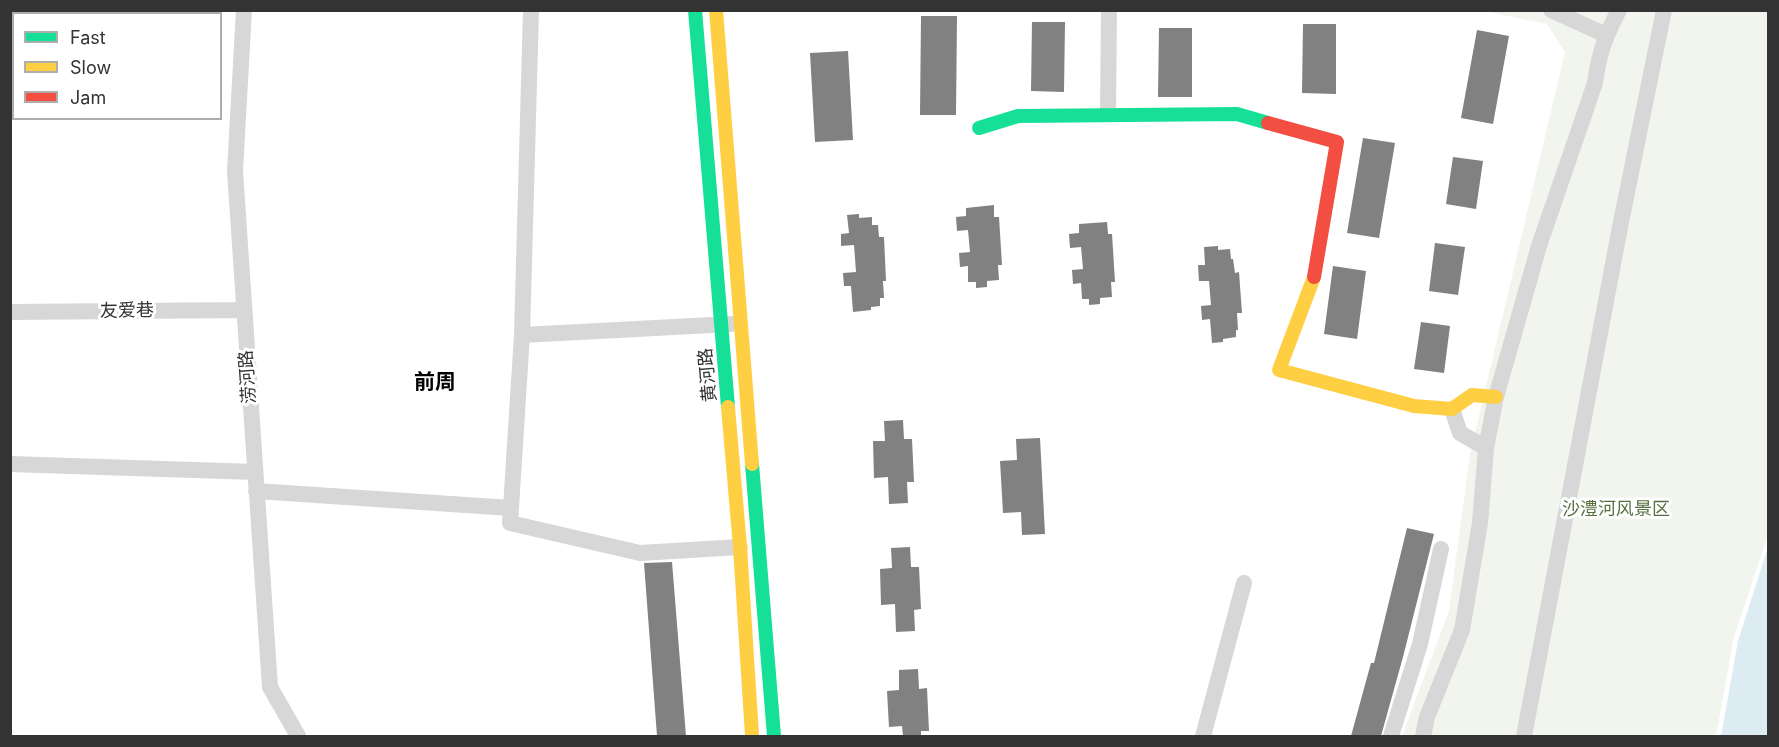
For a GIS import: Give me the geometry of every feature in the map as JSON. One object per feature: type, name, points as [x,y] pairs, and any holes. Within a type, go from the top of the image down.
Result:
[{"type":"main road","name":"黄河路","points":[[694,10],[740,548],[752,736]]},
{"type":"main road","name":"黄河路","points":[[716,10],[774,736]]},
{"type":"main road","points":[[978,128],[1018,116],[1237,114],[1336,142],[1315,274],[1279,370],[1414,406],[1452,409],[1472,395],[1496,397]]},
{"type":"street","name":"涝河路","points":[[244,10],[235,171],[270,687],[297,736]]},
{"type":"street","points":[[531,10],[522,335],[510,523],[640,553],[740,548]]},
{"type":"street","points":[[1108,114],[1109,10]]},
{"type":"street","points":[[1551,10],[1606,35]]},
{"type":"street","points":[[1423,736],[1427,717],[1462,630],[1480,523],[1486,448],[1496,397],[1539,246],[1595,83],[1606,35],[1620,10]]},
{"type":"street","points":[[1524,736],[1617,238],[1664,10]]},
{"type":"street","name":"友爱巷","points":[[10,312],[244,310]]},
{"type":"street","points":[[522,335],[741,323]]},
{"type":"street","points":[[1452,409],[1460,433],[1486,448]]},
{"type":"street","points":[[10,464],[255,472]]},
{"type":"street","points":[[256,491],[511,508]]},
{"type":"street","points":[[1391,736],[1420,644],[1441,549]]},
{"type":"street","points":[[1203,736],[1244,582]]},
{"type":"green space","name":"沙澧河风景区","points":[[1483,11],[1768,11],[1768,535],[1734,637],[1716,736],[1402,736],[1449,611],[1470,454],[1565,52],[1547,24]]},
{"type":"shaded area","points":[[1768,547],[1768,736],[1721,736],[1738,641]]},
{"type":"building","points":[[921,16],[957,16],[956,115],[920,115]]},
{"type":"building","points":[[1032,22],[1065,22],[1064,92],[1031,91]]},
{"type":"building","points":[[1303,24],[1336,24],[1336,94],[1302,93]]},
{"type":"building","points":[[1159,28],[1192,28],[1192,97],[1158,97]]},
{"type":"building","points":[[1477,30],[1509,36],[1493,124],[1461,118]]},
{"type":"building","points":[[848,51],[853,140],[815,142],[810,53]]},
{"type":"building","points":[[1363,138],[1395,143],[1379,238],[1347,233]]},
{"type":"building","points":[[1453,157],[1483,161],[1476,209],[1446,204]]},
{"type":"building","points":[[994,205],[994,217],[999,217],[1002,265],[998,265],[999,280],[987,281],[987,287],[976,288],[976,282],[968,282],[968,266],[960,267],[959,253],[970,252],[968,230],[957,231],[956,217],[966,216],[966,208]]},
{"type":"building","points":[[859,214],[859,218],[872,217],[872,225],[878,225],[879,237],[884,237],[886,281],[883,281],[884,298],[880,298],[880,306],[871,307],[871,310],[853,312],[851,286],[844,286],[843,273],[856,272],[854,245],[841,246],[841,234],[849,233],[847,215]]},
{"type":"building","points":[[1107,222],[1108,234],[1112,234],[1115,282],[1111,282],[1112,297],[1100,298],[1100,304],[1089,305],[1089,299],[1082,299],[1081,283],[1073,284],[1072,270],[1083,269],[1081,247],[1070,248],[1069,234],[1079,233],[1079,224]]},
{"type":"building","points":[[1435,243],[1465,247],[1458,295],[1429,291]]},
{"type":"building","points":[[1218,246],[1218,250],[1230,249],[1235,273],[1239,272],[1242,313],[1237,313],[1236,337],[1212,343],[1210,319],[1202,320],[1201,306],[1211,305],[1209,281],[1199,281],[1198,265],[1205,265],[1204,247]]},
{"type":"building","points":[[1333,266],[1366,271],[1357,339],[1324,334]]},
{"type":"building","points":[[1421,322],[1450,326],[1444,373],[1414,369]]},
{"type":"building","points":[[903,420],[904,439],[912,439],[914,482],[907,482],[908,503],[889,504],[888,477],[874,478],[873,441],[885,441],[884,421]]},
{"type":"building","points":[[1040,438],[1045,534],[1022,535],[1021,512],[1003,513],[1000,461],[1017,460],[1016,439]]},
{"type":"building","points":[[1407,528],[1434,534],[1403,657],[1381,736],[1351,736],[1371,663],[1374,663]]},
{"type":"building","points":[[910,547],[911,567],[919,567],[921,609],[914,610],[915,631],[896,632],[895,604],[881,605],[880,569],[892,568],[891,548]]},
{"type":"building","points":[[672,562],[686,736],[657,736],[644,563]]},
{"type":"building","points":[[918,669],[919,689],[927,688],[929,731],[921,731],[921,736],[903,736],[902,726],[889,727],[887,691],[899,690],[899,670]]},
{"type":"traffic: fast","points":[[695,10],[728,407]]},
{"type":"traffic: fast","points":[[979,128],[1018,116],[1237,114],[1268,123]]},
{"type":"traffic: fast","points":[[752,464],[774,736]]},
{"type":"traffic: slow","points":[[716,10],[752,464]]},
{"type":"traffic: slow","points":[[1314,277],[1279,370],[1414,406],[1452,409],[1472,395],[1496,397]]},
{"type":"traffic: slow","points":[[728,407],[752,736]]},
{"type":"traffic: jam","points":[[1268,123],[1337,142],[1314,277]]},
{"type":"district","name":"前周","points":[[435,383]]}]
